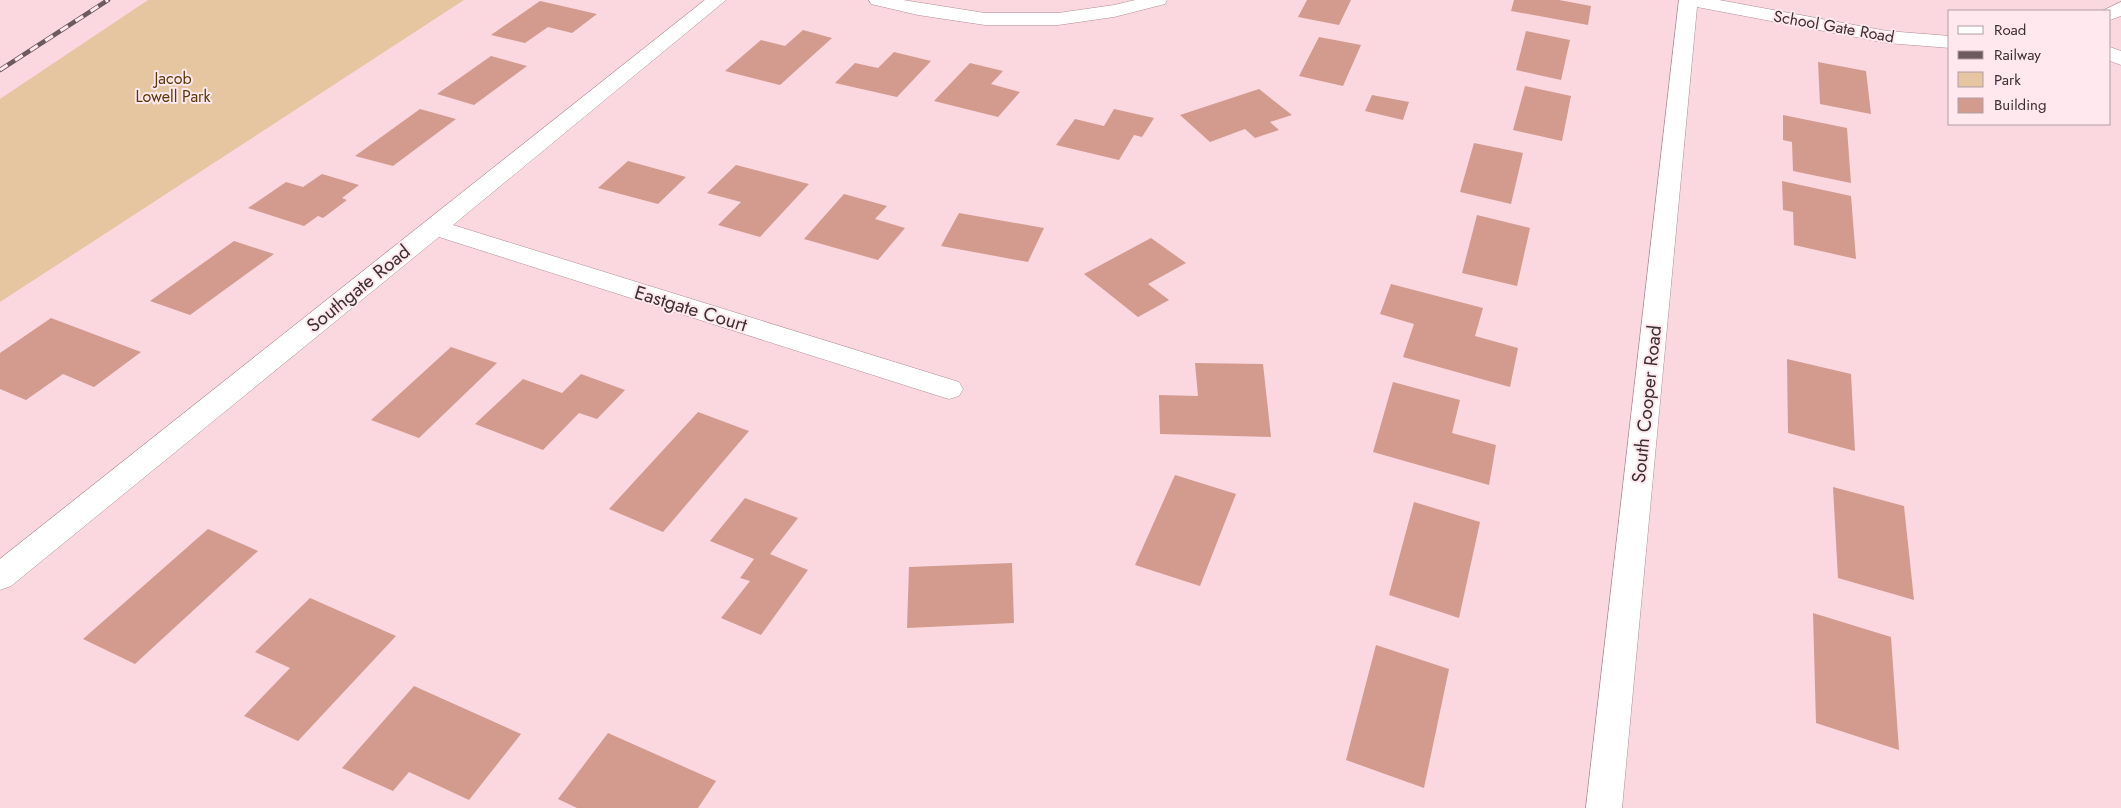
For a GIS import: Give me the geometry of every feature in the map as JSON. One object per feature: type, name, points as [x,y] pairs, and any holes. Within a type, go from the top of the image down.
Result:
[{"type":"street","name":"Southgate Road","points":[[0,578],[433,227],[717,0]]},
{"type":"street","points":[[878,0],[918,9],[985,19],[1058,19],[1114,11],[1158,0]]},
{"type":"street","name":"School Gate Road","points":[[1689,0],[1887,37],[1948,42]]},
{"type":"street","name":"South Cooper Road","points":[[1604,808],[1689,0]]},
{"type":"street","name":"Eastgate Court","points":[[433,227],[949,389]]},
{"type":"green space","name":"Jacob Lowell Park","points":[[148,0],[464,0],[0,302],[0,99]]},
{"type":"building","points":[[1307,0],[1351,0],[1339,25],[1298,17]]},
{"type":"building","points":[[1514,0],[1559,0],[1591,6],[1588,25],[1511,11]]},
{"type":"building","points":[[540,1],[597,14],[572,33],[548,27],[525,43],[491,35]]},
{"type":"building","points":[[803,30],[832,38],[780,85],[725,71],[761,40],[785,46]]},
{"type":"building","points":[[1526,31],[1570,40],[1561,80],[1516,70]]},
{"type":"building","points":[[1319,37],[1361,45],[1343,86],[1299,76]]},
{"type":"building","points":[[894,52],[931,61],[897,97],[835,83],[855,63],[878,68]]},
{"type":"building","points":[[491,56],[527,66],[474,105],[437,94]]},
{"type":"building","points":[[1818,62],[1866,71],[1871,114],[1820,104]]},
{"type":"building","points":[[970,63],[1003,71],[991,84],[1020,92],[998,117],[934,101]]},
{"type":"building","points":[[1525,86],[1571,96],[1562,141],[1513,130]]},
{"type":"building","points":[[1259,89],[1292,115],[1270,122],[1279,130],[1255,138],[1245,129],[1210,142],[1180,115]]},
{"type":"building","points":[[1372,95],[1409,102],[1403,120],[1365,111]]},
{"type":"building","points":[[420,109],[456,119],[393,166],[355,156]]},
{"type":"building","points":[[1114,109],[1154,118],[1142,137],[1134,135],[1119,160],[1056,145],[1075,119],[1104,126]]},
{"type":"building","points":[[1783,115],[1847,128],[1851,183],[1793,171],[1792,142],[1783,140]]},
{"type":"building","points":[[1474,143],[1523,153],[1511,204],[1460,192]]},
{"type":"building","points":[[628,161],[686,177],[658,204],[598,188]]},
{"type":"building","points":[[736,165],[809,184],[760,237],[718,225],[741,202],[707,193]]},
{"type":"building","points":[[322,174],[359,185],[342,198],[347,200],[323,218],[318,216],[304,226],[248,208],[286,182],[303,187]]},
{"type":"building","points":[[1782,181],[1851,196],[1856,259],[1794,245],[1793,212],[1783,210]]},
{"type":"building","points":[[844,194],[887,206],[875,219],[905,228],[878,260],[804,239]]},
{"type":"building","points":[[959,213],[1044,228],[1028,262],[941,246]]},
{"type":"building","points":[[1477,215],[1530,228],[1517,286],[1462,273]]},
{"type":"building","points":[[1151,238],[1186,263],[1148,284],[1169,300],[1138,317],[1084,274]]},
{"type":"building","points":[[234,241],[274,254],[190,315],[150,301]]},
{"type":"building","points":[[1391,284],[1483,308],[1475,336],[1518,348],[1510,387],[1403,357],[1414,324],[1380,314]]},
{"type":"building","points":[[51,318],[141,352],[94,387],[63,374],[26,400],[0,389],[0,353]]},
{"type":"building","points":[[451,347],[497,363],[419,438],[371,420]]},
{"type":"building","points":[[1787,359],[1851,374],[1855,451],[1788,433]]},
{"type":"building","points":[[1195,363],[1263,364],[1271,437],[1160,434],[1159,395],[1198,396]]},
{"type":"building","points":[[581,374],[625,390],[597,419],[579,413],[543,450],[475,424],[523,379],[562,393]]},
{"type":"building","points":[[1393,382],[1460,400],[1452,433],[1496,445],[1489,485],[1373,452]]},
{"type":"building","points":[[698,412],[749,431],[663,532],[609,509]]},
{"type":"building","points":[[1175,475],[1236,494],[1200,586],[1135,565]]},
{"type":"building","points":[[1833,487],[1904,506],[1914,600],[1838,578]]},
{"type":"building","points":[[745,498],[798,518],[770,554],[808,570],[761,635],[721,618],[750,581],[740,578],[754,559],[710,541]]},
{"type":"building","points":[[1414,502],[1480,522],[1459,618],[1389,595]]},
{"type":"building","points":[[208,529],[258,551],[135,664],[83,639]]},
{"type":"building","points":[[1012,563],[1014,623],[907,628],[909,567]]},
{"type":"building","points":[[310,598],[396,636],[298,741],[244,716],[290,668],[255,652]]},
{"type":"building","points":[[1813,613],[1891,637],[1899,750],[1816,723]]},
{"type":"building","points":[[1376,645],[1449,669],[1424,788],[1346,760]]},
{"type":"building","points":[[414,686],[521,734],[469,800],[409,772],[393,791],[342,768]]},
{"type":"building","points":[[608,733],[716,781],[698,808],[577,808],[558,799]]},
{"type":"railway","points":[[0,70],[108,0]]}]
